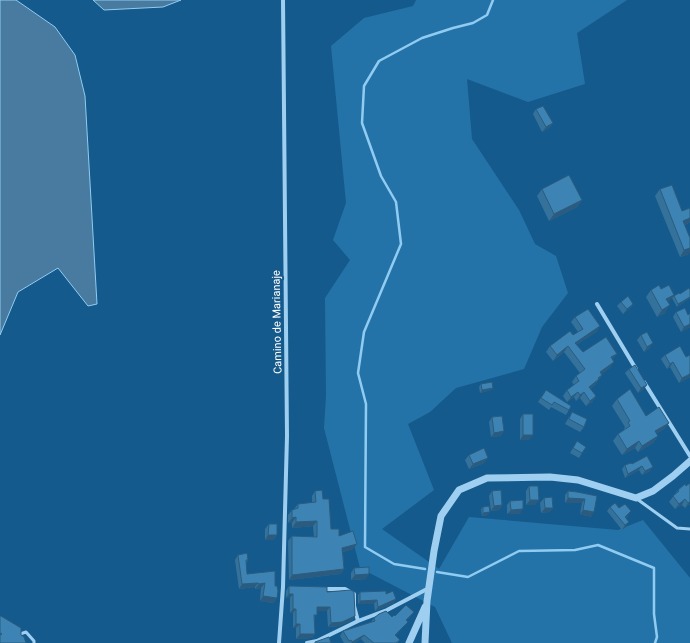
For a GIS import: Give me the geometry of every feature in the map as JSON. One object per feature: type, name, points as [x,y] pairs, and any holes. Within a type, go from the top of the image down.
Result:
[{"type":"street","name":"Camino de Marianaje","points":[[279,643],[283,587],[287,428],[283,0]]},
{"type":"street","points":[[597,304],[637,370]]},
{"type":"street","points":[[641,377],[690,456]]},
{"type":"street","points":[[424,643],[427,601],[434,551],[441,516],[459,490],[487,478],[550,477],[578,480],[636,498],[653,491],[690,461]]},
{"type":"street","points":[[283,587],[291,588]]},
{"type":"street","points":[[314,588],[345,589],[354,594],[354,606],[358,621]]},
{"type":"street","points":[[307,643],[317,641],[358,621],[387,610],[429,588]]},
{"type":"street","points":[[409,643],[427,601]]},
{"type":"lane","points":[[636,498],[677,528],[690,529]]},
{"type":"lane","points":[[17,643],[20,634],[26,632],[34,643]]},
{"type":"shaded area","points":[[0,0],[16,0],[55,27],[75,55],[85,96],[97,304],[88,306],[58,268],[18,292],[0,335]]},
{"type":"shaded area","points":[[93,0],[181,0],[163,7],[104,10]]},
{"type":"shaded area","points":[[416,0],[627,0],[577,33],[585,84],[528,102],[467,79],[472,139],[519,210],[535,244],[556,256],[568,293],[542,327],[524,369],[456,388],[430,412],[408,424],[434,490],[382,529],[439,569],[469,517],[618,530],[643,520],[690,578],[690,643],[452,643],[435,607],[360,568],[324,428],[326,396],[325,298],[350,260],[333,240],[346,203],[331,46],[364,18],[413,6]]},
{"type":"building","points":[[543,106],[553,123],[546,127],[536,109]]},
{"type":"building","points":[[569,175],[582,200],[554,214],[542,189]]},
{"type":"building","points":[[672,185],[682,211],[690,208],[690,218],[683,221],[690,238],[690,248],[684,250],[660,189]]},
{"type":"building","points":[[659,285],[661,289],[669,285],[674,295],[666,299],[670,305],[662,310],[651,290]]},
{"type":"building","points":[[689,288],[690,297],[678,304],[674,296]]},
{"type":"building","points":[[628,296],[633,304],[627,309],[621,302]]},
{"type":"building","points":[[685,308],[688,315],[690,313],[690,324],[684,327],[676,312]]},
{"type":"building","points":[[588,309],[600,326],[575,343],[583,352],[606,337],[617,354],[611,357],[614,362],[600,372],[602,375],[589,387],[596,396],[590,401],[584,392],[580,395],[578,392],[571,397],[567,390],[579,381],[576,376],[585,369],[568,346],[557,355],[550,346],[570,331],[573,335],[583,329],[575,317]]},
{"type":"building","points":[[647,332],[653,343],[647,347],[641,335]]},
{"type":"building","points":[[680,346],[686,357],[690,355],[690,374],[682,378],[673,362],[670,364],[665,355]]},
{"type":"building","points":[[635,365],[647,385],[641,388],[629,369]]},
{"type":"building","points":[[492,382],[493,388],[482,390],[481,384]]},
{"type":"building","points":[[630,389],[646,416],[659,407],[669,423],[655,431],[658,436],[642,446],[639,441],[627,449],[618,434],[630,426],[628,422],[630,421],[617,399]]},
{"type":"building","points":[[546,390],[571,406],[569,410],[554,402],[552,405],[541,398]]},
{"type":"building","points":[[572,412],[587,419],[584,427],[569,419]]},
{"type":"building","points":[[523,414],[533,414],[533,435],[523,435]]},
{"type":"building","points":[[502,416],[504,431],[494,433],[492,417]]},
{"type":"building","points":[[577,441],[586,447],[582,453],[573,448]]},
{"type":"building","points":[[484,448],[488,458],[473,464],[469,455]]},
{"type":"building","points":[[647,456],[653,467],[645,471],[642,466],[628,474],[625,465],[632,464]]},
{"type":"building","points":[[690,483],[690,502],[688,503],[685,499],[679,504],[673,496],[685,484],[686,486]]},
{"type":"building","points":[[529,486],[538,486],[539,500],[530,500]]},
{"type":"building","points":[[322,490],[323,499],[329,499],[331,529],[339,529],[339,536],[353,531],[357,544],[342,548],[344,569],[292,575],[292,536],[317,537],[317,521],[296,522],[296,517],[292,518],[292,510],[298,508],[298,504],[316,502],[315,491]]},
{"type":"building","points":[[501,490],[502,505],[494,506],[492,491]]},
{"type":"building","points":[[568,491],[597,496],[594,512],[583,510],[585,499],[568,498]]},
{"type":"building","points":[[552,497],[553,508],[545,508],[544,498]]},
{"type":"building","points":[[523,500],[523,509],[511,510],[510,501]]},
{"type":"building","points":[[615,503],[619,508],[625,504],[631,511],[625,517],[629,522],[625,525],[610,507]]},
{"type":"building","points":[[489,506],[490,512],[483,513],[483,507]]},
{"type":"building","points":[[269,524],[277,524],[277,535],[268,535]]},
{"type":"building","points":[[247,553],[247,574],[275,571],[275,586],[277,586],[278,591],[277,598],[263,596],[265,583],[242,584],[238,555]]},
{"type":"building","points":[[369,567],[369,574],[355,575],[354,568]]},
{"type":"building","points":[[289,586],[327,587],[327,592],[351,590],[354,592],[355,616],[342,622],[331,623],[330,607],[317,607],[317,615],[314,615],[315,634],[300,634],[300,624],[296,624],[296,609],[293,609],[293,594],[289,594]]},
{"type":"building","points":[[386,591],[386,594],[393,591],[396,599],[378,607],[377,600],[360,601],[360,592]]},
{"type":"building","points":[[406,605],[414,612],[406,620],[408,622],[395,635],[400,640],[396,643],[374,643],[364,635],[352,642],[351,640],[349,641],[343,631],[375,621],[374,618],[386,611],[392,617],[394,615],[395,616]]},
{"type":"building","points":[[0,616],[21,628],[21,635],[24,637],[26,643],[0,643],[0,635],[2,634],[0,633]]},
{"type":"building","points":[[329,637],[331,643],[315,643],[315,642]]},
{"type":"waterway","points":[[425,569],[394,564],[365,547],[366,404],[358,373],[364,332],[401,244],[396,202],[381,176],[362,123],[364,86],[379,61],[422,38],[473,23],[487,15],[493,0]]},
{"type":"waterway","points":[[437,572],[468,577],[519,551],[575,550],[598,545],[654,568],[654,614],[657,637],[655,643]]}]
